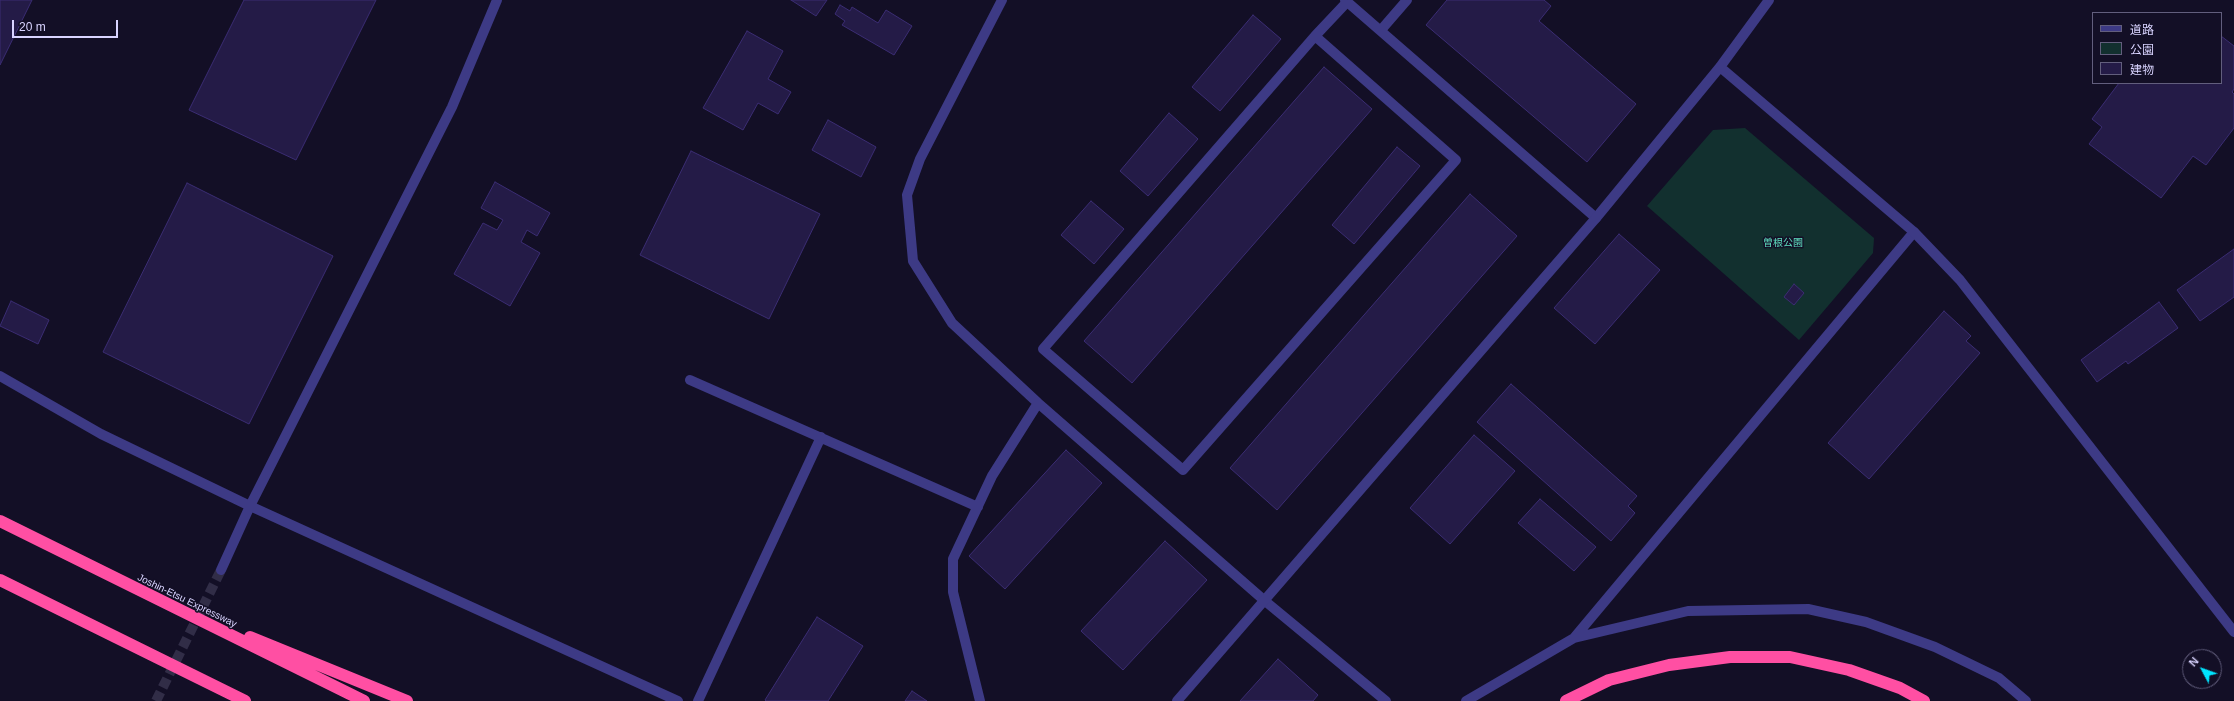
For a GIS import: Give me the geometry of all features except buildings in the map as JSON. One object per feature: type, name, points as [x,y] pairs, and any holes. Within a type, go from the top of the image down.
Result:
[{"type":"highway","name":"Joshin-Etsu Expressway","points":[[0,521],[153,598],[364,701]]},
{"type":"highway","points":[[0,580],[245,701]]},
{"type":"highway","points":[[153,598],[407,701]]},
{"type":"highway","points":[[1566,701],[1609,680],[1669,664],[1730,657],[1790,657],[1849,670],[1900,688],[1924,701]]},
{"type":"street","points":[[221,570],[250,506],[452,106],[498,0]]},
{"type":"street","points":[[1002,0],[920,159],[908,194],[913,261],[952,323],[1038,403],[1265,601],[1386,701]]},
{"type":"street","points":[[1382,30],[1407,0]]},
{"type":"street","points":[[1177,701],[1596,218],[1720,67],[1769,0]]},
{"type":"street","points":[[1316,36],[1456,160],[1183,470],[1043,348],[1346,1],[1382,30],[1596,218]]},
{"type":"street","points":[[1720,67],[1914,232],[1960,280],[2234,632]]},
{"type":"street","points":[[1574,638],[1914,232]]},
{"type":"street","points":[[0,376],[100,434],[250,506],[678,701]]},
{"type":"street","points":[[690,380],[978,507]]},
{"type":"street","points":[[980,701],[953,592],[953,559],[992,476],[1038,403]]},
{"type":"street","points":[[698,701],[821,437]]},
{"type":"street","points":[[1466,701],[1574,638],[1688,611],[1808,609],[1866,622],[1935,647],[2000,678],[2026,701]]},
{"type":"green space","name":"曽根公園","points":[[1745,128],[1874,238],[1873,253],[1799,340],[1647,206],[1713,130]]},
{"type":"tunnel","points":[[156,701],[221,570]]}]
